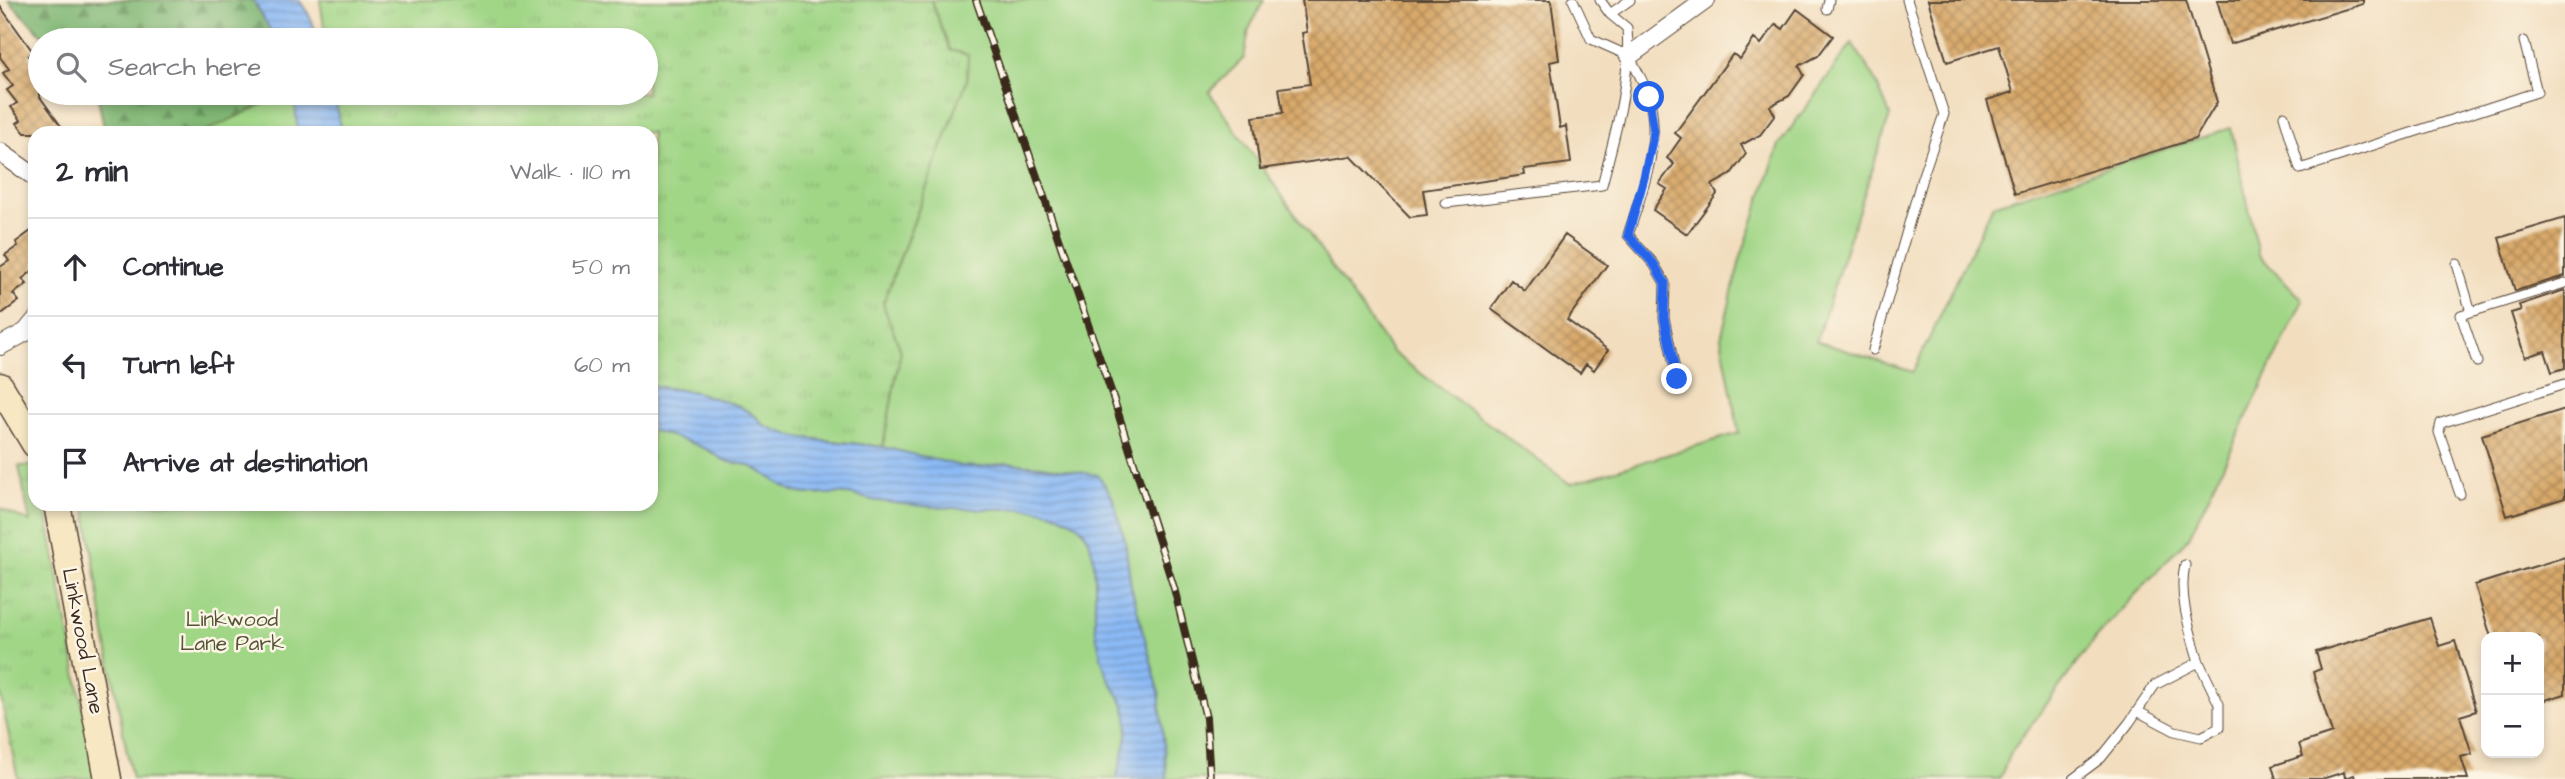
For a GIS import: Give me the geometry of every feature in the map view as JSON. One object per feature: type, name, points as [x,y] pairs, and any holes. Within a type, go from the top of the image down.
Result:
[{"type":"street","points":[[1629,56],[1706,0]]},
{"type":"street","points":[[0,152],[28,172]]},
{"type":"street","points":[[0,346],[28,330]]},
{"type":"street","points":[[0,386],[28,432]]},
{"type":"street","name":"Linkwood Lane","points":[[58,511],[108,779]]},
{"type":"lane","points":[[1573,0],[1591,39],[1629,56],[1648,94],[1654,132],[1628,235],[1654,264],[1665,283],[1664,318],[1677,379]]},
{"type":"lane","points":[[1446,203],[1602,185],[1618,123],[1629,56],[1627,28],[1610,14],[1600,0]]},
{"type":"lane","points":[[1610,14],[1630,0]]},
{"type":"lane","points":[[1873,350],[1920,185],[1944,114],[1907,0]]},
{"type":"lane","points":[[2284,116],[2300,169],[2537,92],[2524,41]]},
{"type":"lane","points":[[2457,264],[2471,312]]},
{"type":"lane","points":[[2477,362],[2461,315],[2565,283]]},
{"type":"lane","points":[[2460,494],[2439,432],[2441,423],[2565,384]]},
{"type":"lane","points":[[2137,711],[2175,731],[2201,737],[2220,728],[2219,704],[2199,662],[2189,626],[2182,579],[2185,565]]},
{"type":"lane","points":[[2073,779],[2101,758],[2155,685],[2199,662]]},
{"type":"green space","points":[[8,0],[253,0],[269,28],[35,28]]},
{"type":"green space","points":[[320,0],[931,0],[950,50],[969,55],[967,80],[883,303],[901,351],[883,447],[789,436],[765,426],[739,406],[695,392],[658,387],[658,126],[341,126],[336,105],[658,105],[658,28],[324,28]]},
{"type":"green space","name":"Linkwood Lane Park","points":[[931,0],[1264,0],[1249,29],[1244,58],[1209,92],[1392,352],[1570,484],[1739,433],[1721,338],[1740,260],[1779,145],[1852,43],[1874,77],[1890,115],[1816,341],[1913,372],[1993,205],[2231,128],[2259,255],[2303,300],[2189,537],[2097,636],[2012,751],[1999,779],[132,779],[105,635],[86,511],[658,511],[658,387],[695,392],[739,406],[765,426],[789,436],[883,447],[901,351],[883,304],[967,80],[968,55],[950,50]]},
{"type":"green space","points":[[99,105],[295,105],[297,126],[104,126]]},
{"type":"green space","points":[[262,105],[336,105],[341,126],[217,126]]},
{"type":"green space","points":[[19,466],[28,466],[28,511],[46,511],[96,779],[18,779],[0,693],[0,508],[30,522]]},
{"type":"water","points":[[253,0],[299,0],[315,28],[269,28]]},
{"type":"water","points":[[295,105],[336,105],[341,126],[297,126]]},
{"type":"water","points":[[658,387],[695,392],[739,406],[765,426],[796,437],[883,447],[961,466],[981,467],[1007,463],[1098,475],[1112,496],[1125,540],[1131,586],[1159,691],[1167,779],[1116,779],[1126,740],[1127,717],[1101,657],[1095,624],[1093,556],[1084,532],[1076,524],[1064,517],[1040,510],[929,506],[848,494],[796,492],[750,466],[727,461],[699,446],[658,432]]},
{"type":"building","points":[[1302,0],[1551,0],[1559,60],[1550,62],[1560,128],[1566,126],[1571,163],[1524,169],[1525,175],[1423,190],[1427,215],[1410,217],[1351,156],[1260,169],[1253,117],[1283,113],[1279,88],[1310,84],[1302,33],[1307,32]]},
{"type":"building","points":[[1928,0],[2186,0],[2217,102],[2195,139],[2015,194],[1987,100],[2013,92],[1999,46],[1947,62]]},
{"type":"building","points":[[2217,0],[2363,0],[2363,4],[2230,44]]},
{"type":"building","points":[[0,6],[28,45],[28,105],[46,105],[61,126],[28,126],[28,133],[25,133],[17,123],[21,120],[11,107],[17,103],[7,90],[13,86],[3,73],[9,69],[0,57]]},
{"type":"building","points":[[1797,9],[1833,36],[1818,56],[1799,66],[1804,75],[1789,96],[1770,106],[1775,115],[1760,135],[1741,145],[1746,154],[1730,175],[1712,185],[1717,194],[1687,234],[1653,210],[1667,189],[1659,184],[1674,164],[1667,158],[1681,138],[1675,133],[1733,54],[1740,59],[1754,39],[1761,44],[1776,24],[1783,29]]},
{"type":"building","points":[[2565,218],[2565,276],[2515,291],[2499,238]]},
{"type":"building","points":[[28,233],[28,274],[22,279],[27,284],[13,294],[19,301],[0,315],[0,267],[9,261],[5,255],[18,246],[16,242]]},
{"type":"building","points":[[1565,235],[1607,265],[1567,320],[1608,350],[1594,370],[1586,364],[1580,373],[1491,309],[1511,280],[1525,291]]},
{"type":"building","points":[[2565,290],[2565,368],[2552,372],[2545,351],[2525,357],[2511,313],[2521,310],[2519,305]]},
{"type":"building","points":[[2565,409],[2565,498],[2507,516],[2482,435]]},
{"type":"building","points":[[2565,557],[2565,694],[2544,700],[2544,632],[2489,632],[2475,585]]},
{"type":"building","points":[[2430,618],[2439,646],[2455,641],[2476,711],[2460,716],[2472,754],[2461,757],[2468,779],[2355,779],[2354,775],[2345,778],[2344,772],[2322,779],[2276,779],[2272,766],[2303,756],[2299,744],[2332,733],[2313,672],[2321,669],[2316,652]]},
{"type":"railway","points":[[976,0],[1111,391],[1174,588],[1206,718],[1210,779]]},
{"type":"route","points":[[1649,97],[1654,132],[1639,201],[1628,235],[1654,264],[1667,288],[1664,318],[1677,379]]}]
